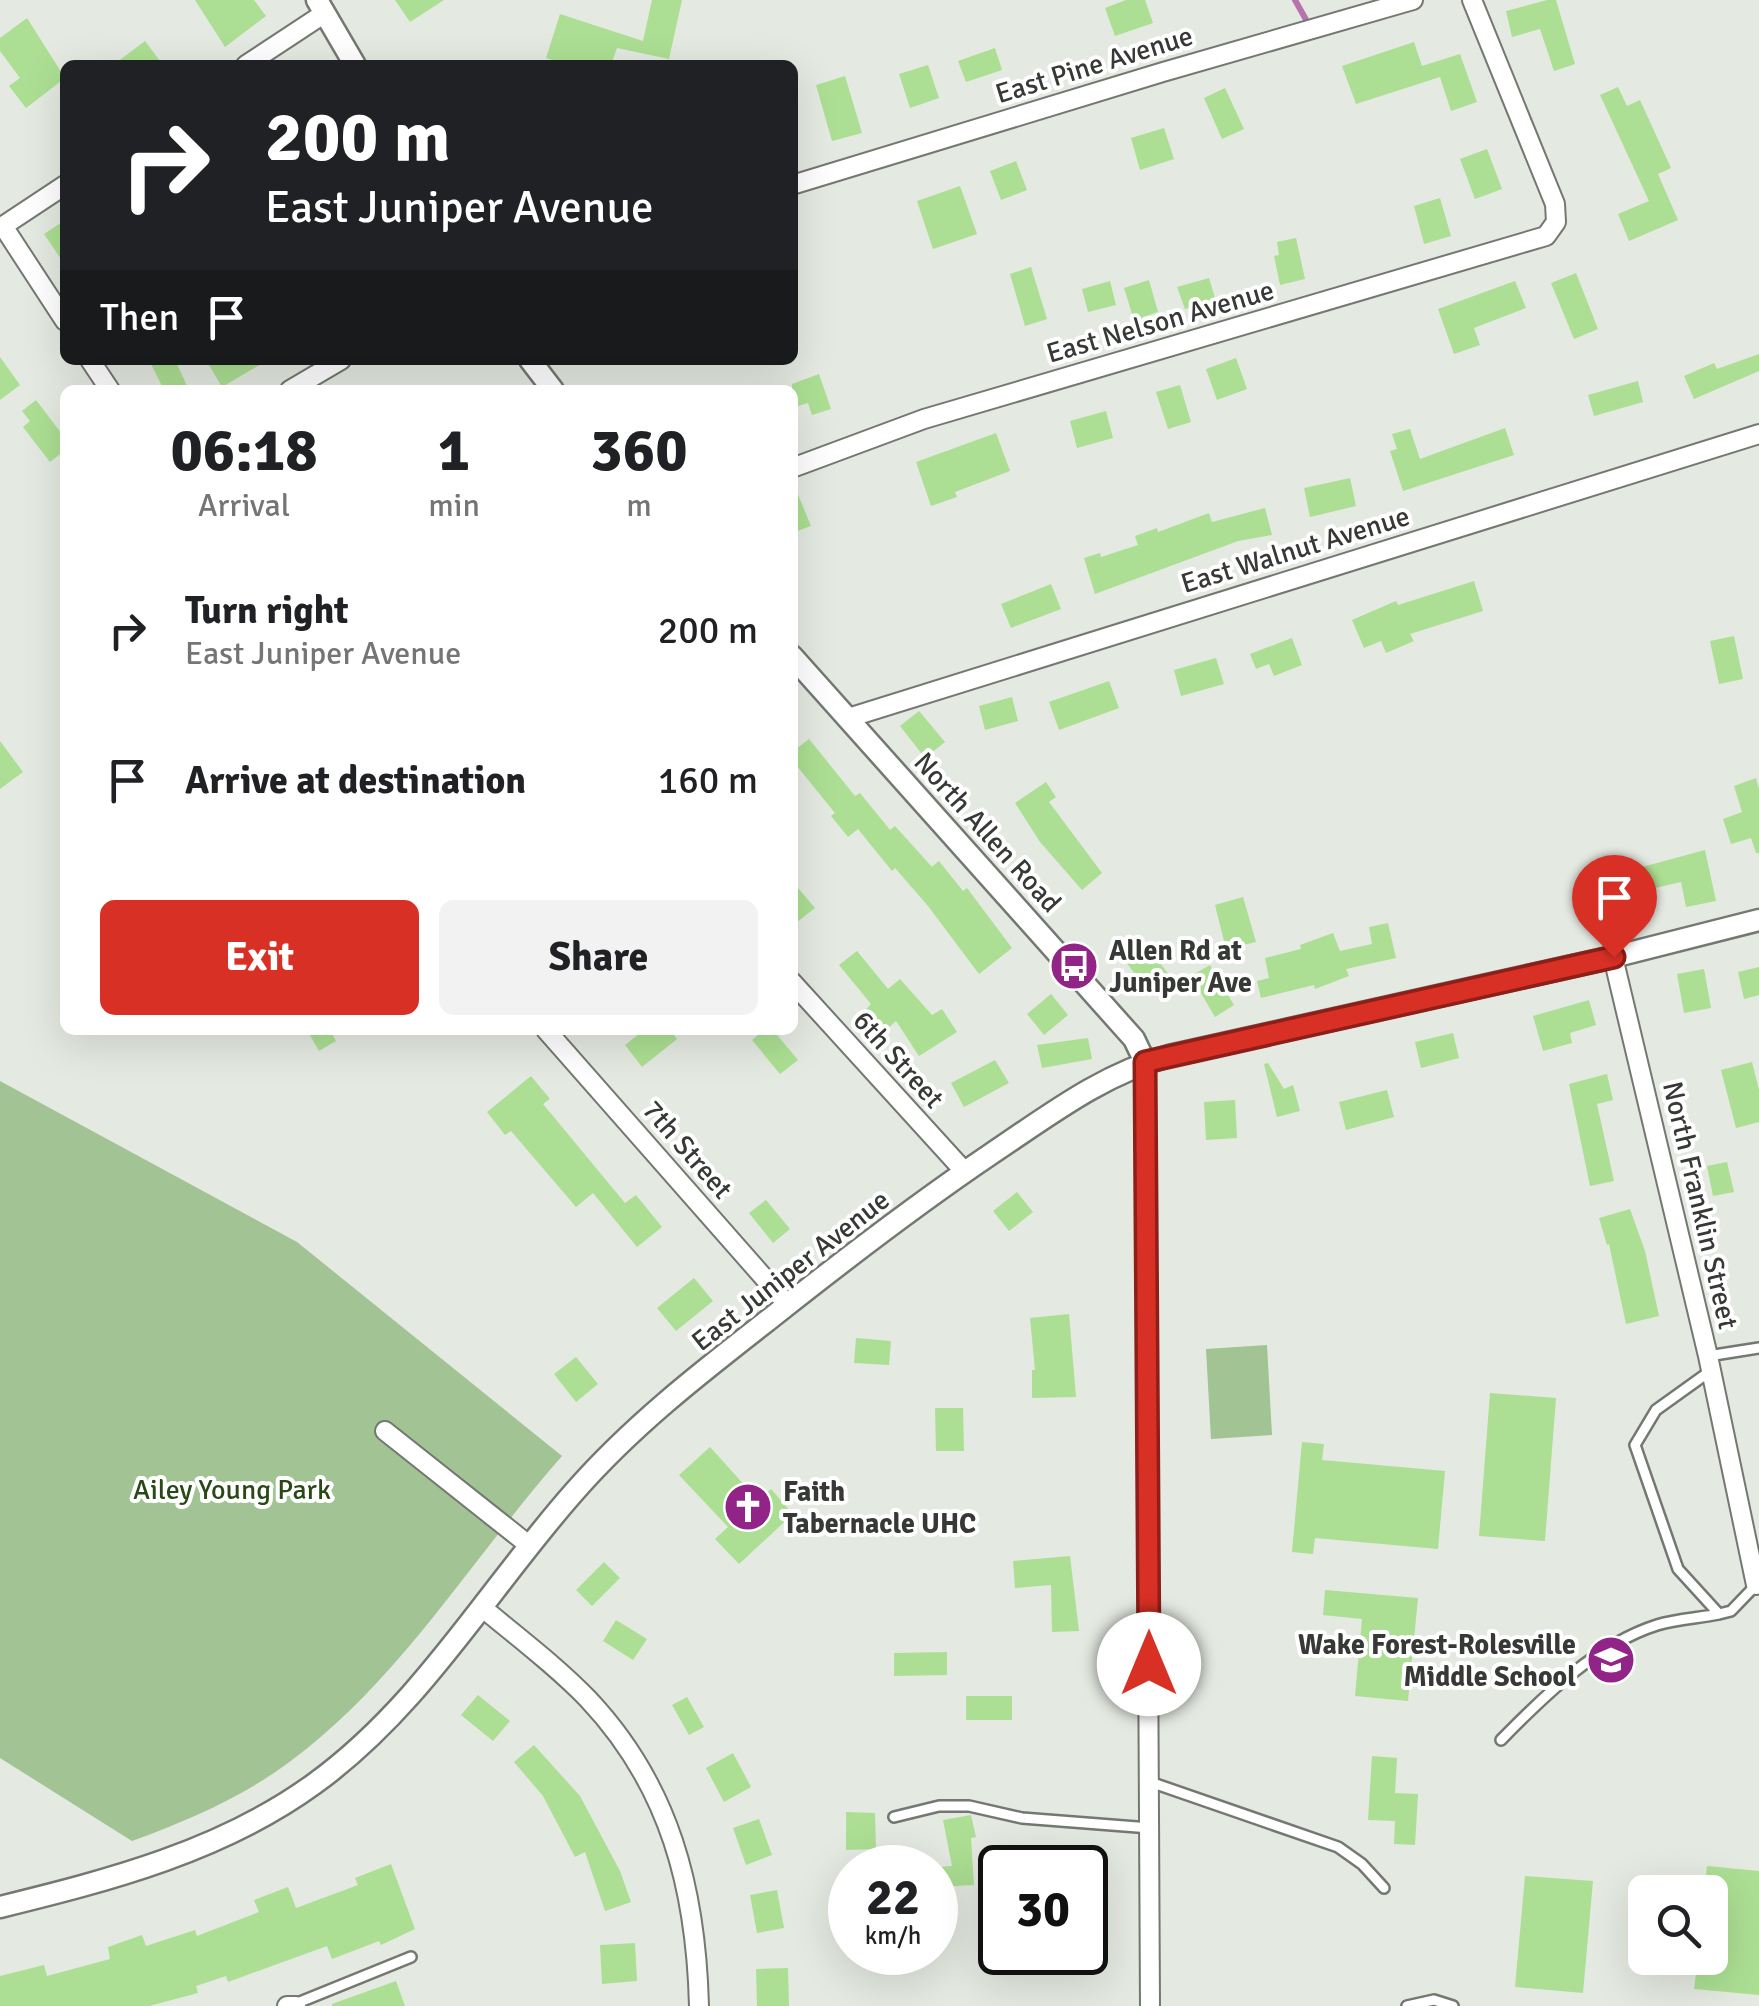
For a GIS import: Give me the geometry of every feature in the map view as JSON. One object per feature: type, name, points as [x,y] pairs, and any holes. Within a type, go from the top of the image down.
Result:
[{"type":"street","name":"East Pine Avenue","points":[[798,183],[1413,0]]},
{"type":"street","name":"East Nelson Avenue","points":[[798,466],[924,419],[1546,236],[1556,222],[1555,204],[1472,0]]},
{"type":"street","points":[[252,60],[321,7],[352,60]]},
{"type":"street","points":[[60,187],[2,226],[60,313]]},
{"type":"street","points":[[298,385],[332,365]]},
{"type":"street","points":[[534,365],[549,385]]},
{"type":"street","name":"East Walnut Avenue","points":[[848,718],[1759,434]]},
{"type":"street","name":"North Allen Road","points":[[798,663],[1134,1039],[1145,1062]]},
{"type":"street","name":"East Juniper Avenue","points":[[0,1907],[218,1842],[318,1781],[374,1733],[484,1609],[530,1546],[624,1438],[788,1304],[965,1172],[1091,1087],[1145,1062],[1614,957],[1759,920]]},
{"type":"street","name":"North Franklin Street","points":[[1614,957],[1710,1363],[1757,1584]]},
{"type":"street","name":"6th Street","points":[[798,989],[965,1172]]},
{"type":"street","name":"7th Street","points":[[550,1035],[788,1304]]},
{"type":"street","points":[[1145,1062],[1150,2006]]},
{"type":"street","points":[[385,1431],[530,1546]]},
{"type":"street","points":[[484,1609],[587,1698],[625,1744],[647,1782],[680,1857],[690,1894],[699,2006]]},
{"type":"lane","points":[[1718,1614],[1678,1569],[1635,1445],[1656,1410],[1710,1363],[1759,1348]]},
{"type":"lane","points":[[1501,1740],[1543,1698],[1610,1649],[1656,1626],[1731,1611],[1757,1584]]},
{"type":"lane","points":[[1150,1782],[1338,1847],[1362,1864],[1384,1888]]},
{"type":"lane","points":[[894,1817],[939,1806],[968,1806],[1022,1818],[1150,1828]]},
{"type":"lane","points":[[292,2005],[412,1957]]},
{"type":"lane","points":[[1407,2006],[1434,2000],[1453,2006]]},
{"type":"green space","name":"Ailey Young Park","points":[[0,1081],[297,1242],[562,1456],[400,1657],[328,1730],[288,1763],[232,1798],[132,1841],[0,1758]]},
{"type":"green space","points":[[1267,1345],[1272,1435],[1211,1439],[1206,1349]]},
{"type":"building","points":[[195,0],[254,0],[266,16],[225,47]]},
{"type":"building","points":[[395,0],[444,0],[410,22]]},
{"type":"building","points":[[652,0],[682,0],[669,59],[617,48],[613,60],[546,58],[560,14],[643,41]]},
{"type":"building","points":[[1126,0],[1145,0],[1153,23],[1115,36],[1105,8]]},
{"type":"building","points":[[1556,0],[1575,64],[1554,71],[1540,29],[1512,37],[1506,11]]},
{"type":"building","points":[[27,18],[60,70],[60,82],[26,108],[9,86],[20,78],[0,51],[0,38]]},
{"type":"building","points":[[145,41],[159,60],[120,60]]},
{"type":"building","points":[[1414,42],[1422,66],[1460,54],[1477,102],[1451,111],[1440,77],[1356,104],[1342,66]]},
{"type":"building","points":[[995,48],[1002,70],[966,82],[958,61]]},
{"type":"building","points":[[928,65],[939,98],[910,108],[899,74]]},
{"type":"building","points":[[845,76],[862,133],[832,141],[816,85]]},
{"type":"building","points":[[1618,87],[1627,106],[1640,100],[1671,168],[1658,174],[1678,220],[1629,241],[1618,214],[1649,201],[1600,95]]},
{"type":"building","points":[[1225,88],[1244,129],[1222,139],[1204,98]]},
{"type":"building","points":[[1164,128],[1174,159],[1140,170],[1131,138]]},
{"type":"building","points":[[1487,149],[1502,189],[1475,199],[1460,159]]},
{"type":"building","points":[[1016,161],[1027,190],[1001,200],[990,171]]},
{"type":"building","points":[[960,186],[977,234],[933,249],[917,201]]},
{"type":"building","points":[[1440,198],[1451,236],[1424,244],[1414,206]]},
{"type":"building","points":[[60,223],[60,258],[44,234]]},
{"type":"building","points":[[1296,238],[1305,279],[1280,285],[1274,256],[1279,255],[1277,242]]},
{"type":"building","points":[[1031,267],[1047,319],[1025,326],[1010,274]]},
{"type":"building","points":[[1576,273],[1598,329],[1574,339],[1551,283]]},
{"type":"building","points":[[1209,278],[1216,301],[1185,309],[1177,287]]},
{"type":"building","points":[[1149,280],[1158,312],[1134,320],[1124,288]]},
{"type":"building","points":[[1110,281],[1116,305],[1088,312],[1082,289]]},
{"type":"building","points":[[1515,281],[1526,308],[1474,328],[1480,345],[1454,354],[1438,309]]},
{"type":"building","points":[[1759,354],[1759,371],[1694,399],[1684,376],[1714,363],[1717,369]]},
{"type":"building","points":[[0,357],[20,385],[0,400]]},
{"type":"building","points":[[1236,358],[1247,389],[1217,400],[1206,369]]},
{"type":"building","points":[[152,365],[177,365],[187,385],[162,385]]},
{"type":"building","points":[[209,365],[259,365],[225,385],[221,385]]},
{"type":"building","points":[[819,374],[831,409],[812,415],[808,403],[798,406],[798,385],[792,384]]},
{"type":"building","points":[[1638,381],[1643,402],[1594,416],[1588,395]]},
{"type":"building","points":[[1180,385],[1191,422],[1168,429],[1156,392]]},
{"type":"building","points":[[36,400],[60,431],[60,454],[50,462],[23,427],[30,421],[22,411]]},
{"type":"building","points":[[1106,411],[1113,438],[1077,448],[1070,421]]},
{"type":"building","points":[[1505,428],[1514,455],[1403,491],[1390,451],[1397,449],[1392,434],[1410,429],[1420,459]]},
{"type":"building","points":[[996,433],[1010,471],[955,492],[957,497],[931,506],[916,462]]},
{"type":"building","points":[[1350,478],[1356,506],[1310,517],[1304,488]]},
{"type":"building","points":[[798,495],[811,526],[798,531]]},
{"type":"building","points":[[1265,508],[1272,535],[1238,541],[1095,594],[1084,558],[1100,553],[1101,557],[1138,545],[1135,536],[1157,528],[1158,532],[1209,513],[1212,522]]},
{"type":"building","points":[[1474,581],[1483,611],[1410,634],[1414,641],[1386,653],[1381,641],[1364,648],[1352,620],[1396,601],[1398,605]]},
{"type":"building","points":[[1051,584],[1061,609],[1011,628],[1001,604]]},
{"type":"building","points":[[1734,636],[1743,679],[1719,684],[1710,641]]},
{"type":"building","points":[[1292,638],[1302,665],[1274,676],[1269,664],[1256,669],[1250,654]]},
{"type":"building","points":[[1216,658],[1224,684],[1181,696],[1174,670]]},
{"type":"building","points":[[1109,681],[1119,708],[1059,730],[1049,702]]},
{"type":"building","points":[[1012,697],[1018,721],[985,730],[979,706]]},
{"type":"building","points":[[919,711],[945,742],[925,758],[900,726]]},
{"type":"building","points":[[809,739],[855,796],[860,793],[890,830],[895,826],[932,867],[939,861],[963,891],[967,888],[1012,948],[979,974],[895,868],[892,871],[858,829],[848,837],[831,816],[835,813],[798,767],[798,747]]},
{"type":"building","points":[[0,741],[23,772],[0,789]]},
{"type":"building","points":[[1756,778],[1759,853],[1751,838],[1731,844],[1723,819],[1742,812],[1734,786]]},
{"type":"building","points":[[1046,782],[1056,797],[1049,802],[1102,873],[1082,890],[1040,842],[1015,803]]},
{"type":"building","points":[[1705,850],[1716,901],[1686,907],[1681,882],[1642,891],[1644,899],[1626,903],[1620,873]]},
{"type":"building","points":[[798,888],[815,908],[798,921]]},
{"type":"building","points":[[1243,897],[1256,942],[1226,949],[1215,905]]},
{"type":"building","points":[[1388,923],[1396,958],[1346,969],[1349,976],[1315,989],[1314,985],[1261,998],[1257,981],[1269,978],[1265,958],[1301,949],[1300,945],[1333,933],[1340,951],[1372,944],[1369,927]]},
{"type":"building","points":[[1143,941],[1170,976],[1149,992],[1122,957]]},
{"type":"building","points":[[857,951],[888,989],[900,979],[932,1015],[942,1009],[957,1032],[919,1056],[896,1021],[885,1031],[866,1009],[871,1004],[839,965]]},
{"type":"building","points":[[1210,965],[1234,1005],[1215,1017],[1191,976]]},
{"type":"building","points":[[1759,967],[1759,995],[1744,999],[1738,972]]},
{"type":"building","points":[[1704,969],[1711,1008],[1684,1013],[1677,974]]},
{"type":"building","points":[[1051,994],[1068,1015],[1044,1035],[1027,1014]]},
{"type":"building","points":[[1589,1000],[1596,1025],[1570,1033],[1572,1043],[1543,1051],[1533,1016]]},
{"type":"building","points":[[1453,1033],[1459,1058],[1421,1068],[1415,1042]]},
{"type":"building","points":[[310,1035],[333,1035],[336,1041],[319,1051]]},
{"type":"building","points":[[638,1035],[674,1035],[677,1039],[642,1067],[625,1045]]},
{"type":"building","points":[[758,1035],[777,1035],[798,1060],[780,1074],[752,1040]]},
{"type":"building","points":[[1088,1038],[1092,1059],[1042,1068],[1037,1045]]},
{"type":"building","points":[[995,1060],[1009,1083],[964,1107],[951,1083]]},
{"type":"building","points":[[1752,1062],[1759,1090],[1759,1122],[1736,1128],[1721,1070]]},
{"type":"building","points":[[1268,1063],[1284,1089],[1293,1085],[1300,1111],[1277,1117],[1264,1064]]},
{"type":"building","points":[[1607,1074],[1613,1100],[1597,1104],[1614,1181],[1590,1186],[1569,1084]]},
{"type":"building","points":[[531,1076],[550,1099],[543,1104],[625,1203],[636,1195],[662,1227],[637,1247],[593,1193],[576,1207],[511,1131],[505,1135],[487,1112]]},
{"type":"building","points":[[1387,1090],[1394,1117],[1346,1130],[1339,1102]]},
{"type":"building","points":[[1235,1100],[1237,1138],[1206,1140],[1204,1102]]},
{"type":"building","points":[[1727,1162],[1734,1192],[1713,1196],[1707,1166]]},
{"type":"building","points":[[1017,1192],[1033,1212],[1009,1231],[993,1211]]},
{"type":"building","points":[[766,1200],[790,1229],[773,1243],[749,1213]]},
{"type":"building","points":[[1630,1209],[1645,1251],[1659,1316],[1626,1324],[1609,1244],[1599,1218]]},
{"type":"building","points":[[694,1278],[713,1301],[676,1331],[657,1308]]},
{"type":"building","points":[[1069,1314],[1076,1397],[1032,1398],[1035,1370],[1030,1318]]},
{"type":"building","points":[[856,1338],[891,1341],[889,1365],[854,1363]]},
{"type":"building","points":[[576,1357],[598,1384],[576,1402],[554,1374]]},
{"type":"building","points":[[1490,1393],[1556,1398],[1545,1541],[1479,1536]]},
{"type":"building","points":[[935,1408],[963,1408],[964,1451],[936,1451]]},
{"type":"building","points":[[1302,1442],[1324,1444],[1322,1460],[1445,1471],[1438,1549],[1315,1538],[1313,1554],[1292,1552]]},
{"type":"building","name":"Faith Tabernacle UHC","points":[[710,1447],[758,1500],[771,1489],[793,1514],[739,1564],[715,1539],[728,1527],[679,1475]]},
{"type":"building","points":[[1070,1556],[1079,1631],[1052,1632],[1051,1585],[1015,1588],[1013,1561]]},
{"type":"building","points":[[604,1562],[620,1578],[592,1606],[576,1590]]},
{"type":"building","points":[[1325,1590],[1418,1598],[1408,1701],[1355,1696],[1362,1619],[1323,1615]]},
{"type":"building","points":[[616,1620],[647,1639],[633,1660],[603,1641]]},
{"type":"building","points":[[947,1652],[947,1675],[894,1676],[894,1653]]},
{"type":"building","points":[[478,1695],[510,1721],[493,1741],[461,1715]]},
{"type":"building","points":[[966,1696],[1012,1696],[1012,1720],[966,1720]]},
{"type":"building","points":[[687,1697],[704,1727],[689,1735],[672,1705]]},
{"type":"building","points":[[534,1745],[580,1796],[620,1871],[631,1902],[605,1911],[585,1852],[575,1857],[543,1796],[514,1762]]},
{"type":"building","points":[[733,1753],[751,1787],[724,1802],[706,1768]]},
{"type":"building","points":[[1372,1756],[1397,1758],[1395,1793],[1418,1794],[1415,1845],[1394,1844],[1395,1821],[1368,1820]]},
{"type":"building","points":[[846,1812],[875,1813],[876,1845],[846,1845]]},
{"type":"building","points":[[971,1815],[976,1837],[971,1838],[974,1885],[958,1886],[958,1845],[948,1845],[943,1820]]},
{"type":"building","points":[[759,1819],[772,1855],[746,1865],[733,1828]]},
{"type":"building","points":[[391,1864],[415,1929],[381,1945],[379,1941],[332,1959],[327,1946],[228,1982],[226,1976],[196,1986],[198,1993],[149,2006],[0,2006],[0,1976],[44,1965],[47,1976],[110,1959],[108,1947],[142,1935],[146,1946],[195,1930],[197,1936],[259,1912],[254,1900],[288,1887],[296,1908],[358,1885],[355,1878]]},
{"type":"building","points":[[1707,1866],[1759,1871],[1759,1995],[1694,1989],[1696,1975],[1728,1975],[1728,1875],[1706,1875]]},
{"type":"building","points":[[1525,1876],[1593,1881],[1583,1993],[1515,1987]]},
{"type":"building","points":[[777,1890],[784,1928],[757,1933],[750,1895]]},
{"type":"building","points":[[635,1943],[637,1981],[602,1984],[600,1945]]},
{"type":"building","points":[[788,1968],[789,2006],[757,2006],[756,1969]]},
{"type":"building","points":[[396,1981],[405,2006],[332,2006],[332,2004]]},
{"type":"waterway","points":[[1295,0],[1309,25]]},
{"type":"place","name":"Allen Rd at Juniper Ave","points":[[1074,966]]},
{"type":"place","name":"Faith Tabernacle UHC","points":[[748,1507]]},
{"type":"place","name":"Wake Forest-Rolesville Middle School","points":[[1611,1660]]},
{"type":"route","points":[[1149,1664],[1145,1062],[1614,957]]}]
